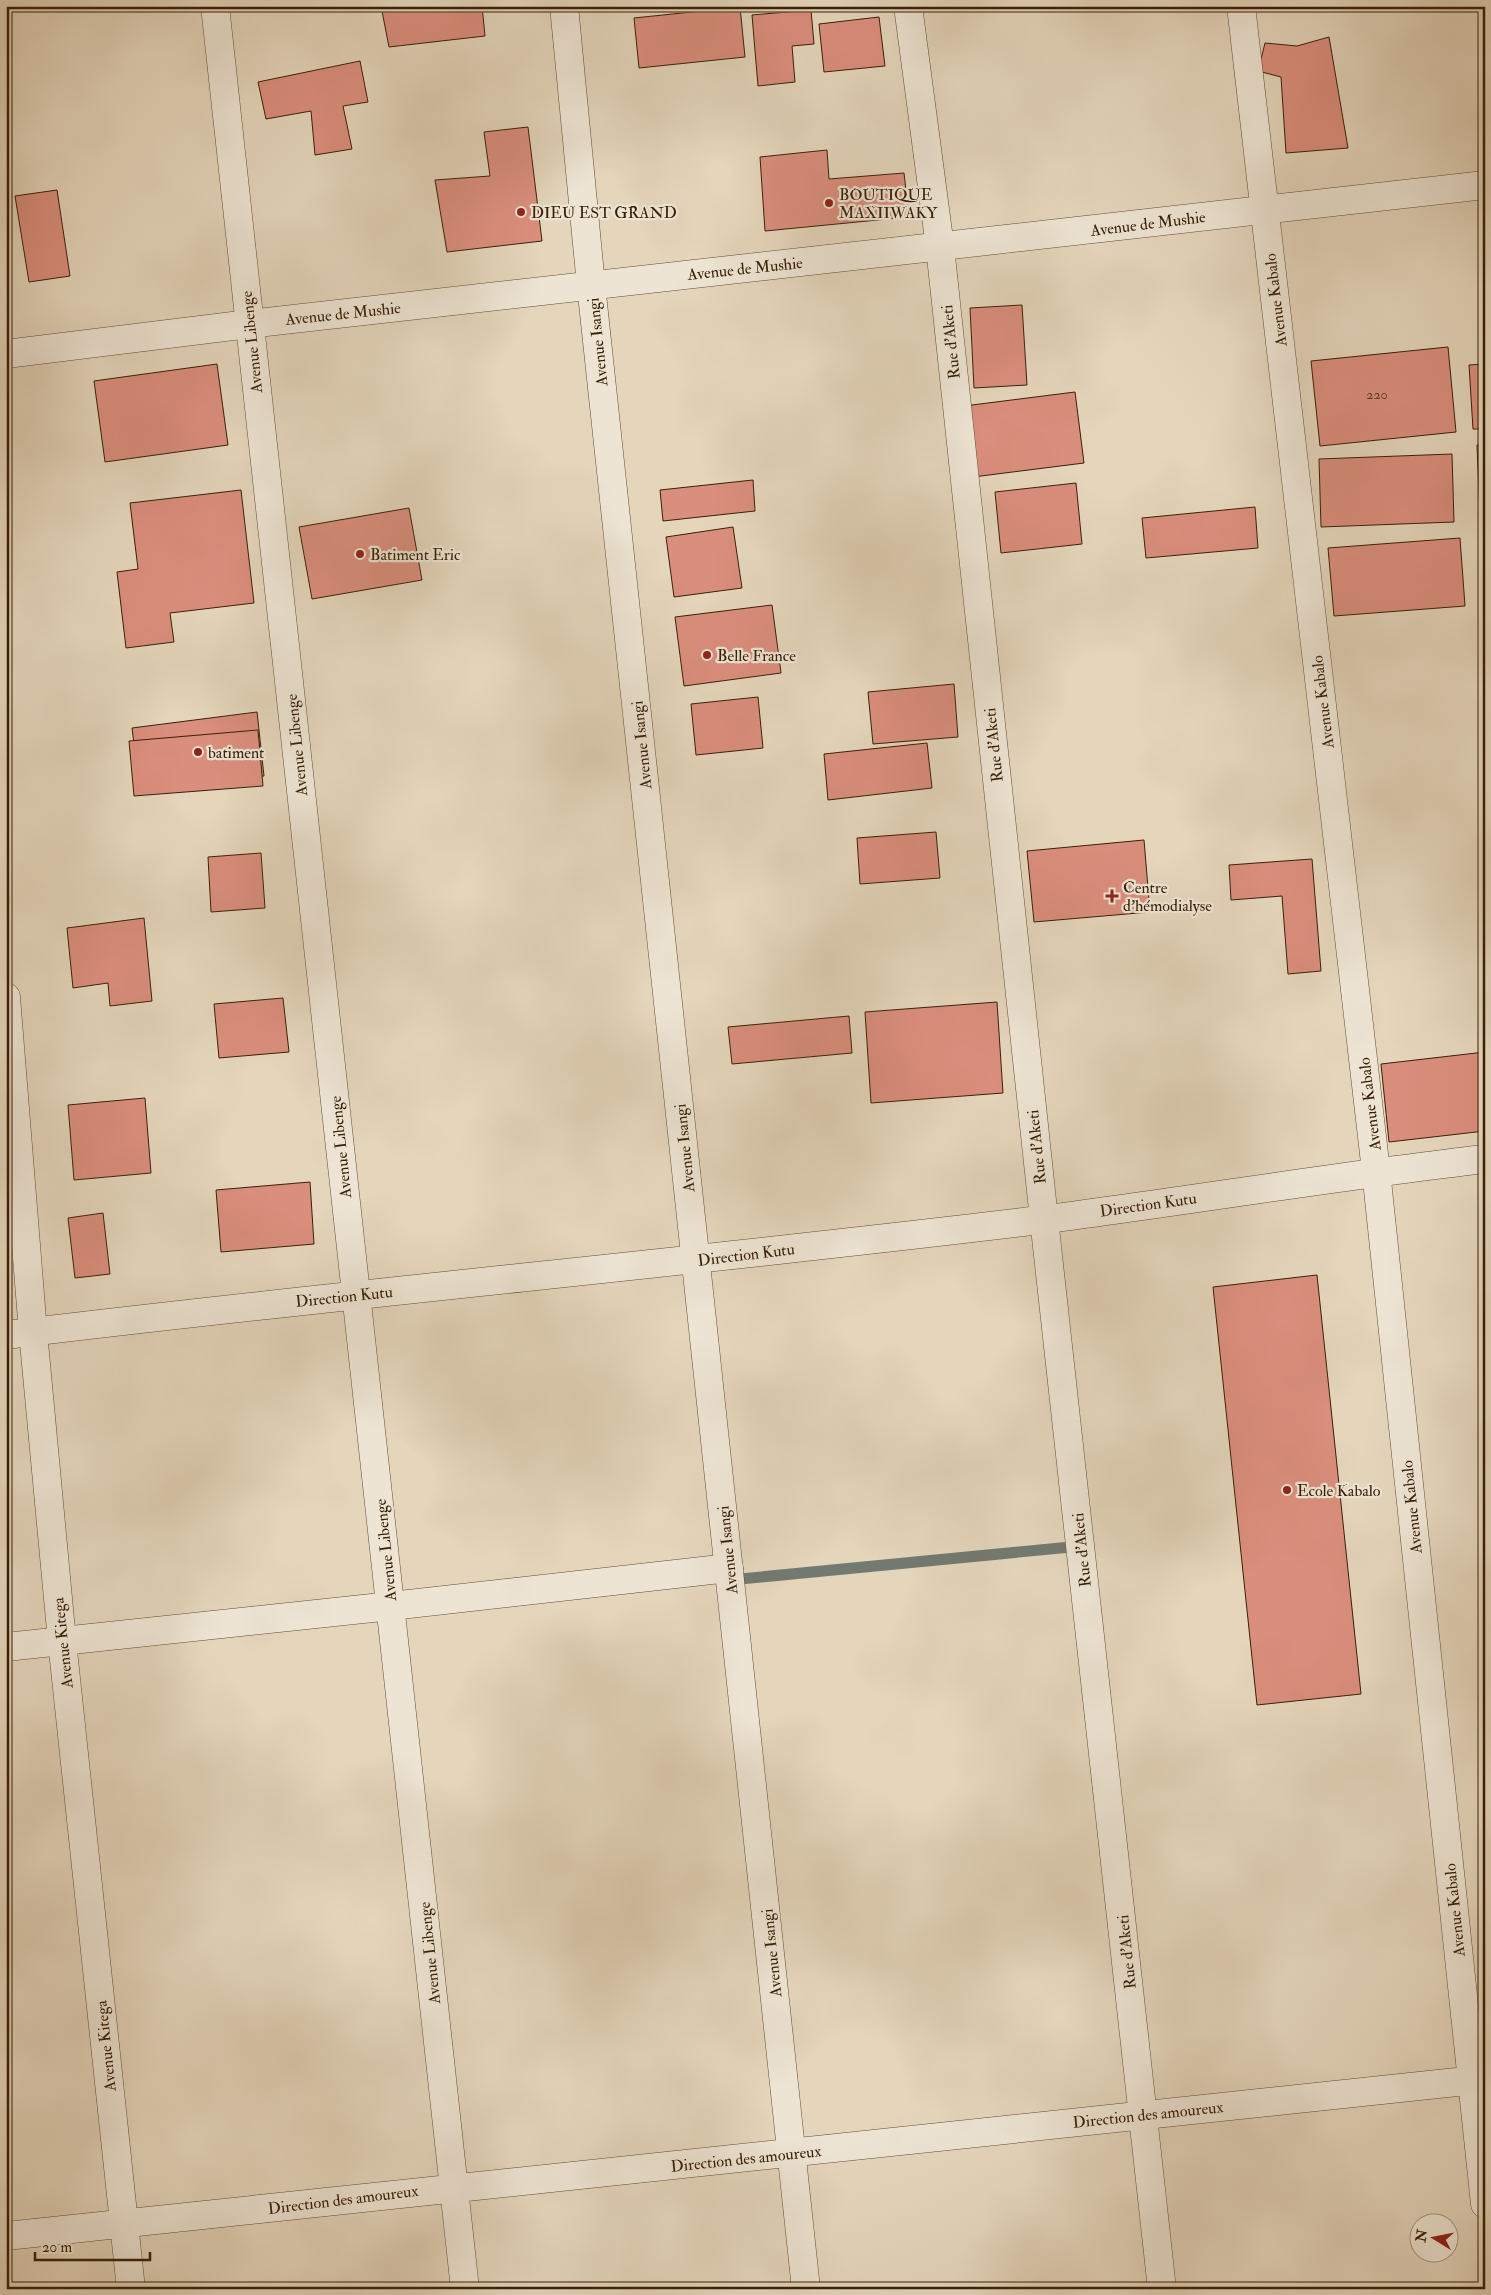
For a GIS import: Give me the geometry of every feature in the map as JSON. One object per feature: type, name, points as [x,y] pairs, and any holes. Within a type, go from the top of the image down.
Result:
[{"type":"street","name":"Avenue Libenge","points":[[215,6],[465,2289]]},
{"type":"street","name":"Avenue Isangi","points":[[564,6],[591,285],[793,2153],[806,2289]]},
{"type":"street","name":"Rue d'Aketi","points":[[908,6],[940,247],[1044,1219],[1162,2289]]},
{"type":"street","name":"Avenue Kabalo","points":[[1241,6],[1376,1172],[1478,2079],[1485,2204]]},
{"type":"street","name":"Avenue de Mushie","points":[[6,354],[249,324],[1485,185]]},
{"type":"street","name":"Avenue Kitega","points":[[6,997],[33,1332],[62,1641],[131,2289]]},
{"type":"street","name":"Direction Kutu","points":[[6,1335],[356,1294],[696,1260],[1044,1219],[1485,1158]]},
{"type":"street","points":[[6,1647],[729,1568]]},
{"type":"street","name":"Direction des amoureux","points":[[6,2236],[1478,2079]]},
{"type":"building","points":[[381,6],[482,6],[485,36],[389,47]]},
{"type":"building","points":[[740,7],[745,57],[639,68],[634,18]]},
{"type":"building","points":[[811,10],[814,44],[792,46],[795,82],[758,86],[752,15]]},
{"type":"building","points":[[879,17],[885,66],[824,72],[819,24]]},
{"type":"building","points":[[1329,37],[1348,148],[1286,153],[1281,77],[1258,71],[1265,43],[1297,46]]},
{"type":"building","points":[[360,61],[368,102],[343,106],[352,149],[315,155],[311,111],[266,119],[258,82]]},
{"type":"building","points":[[528,127],[542,241],[447,252],[435,180],[490,176],[484,132]]},
{"type":"building","points":[[827,150],[829,179],[904,173],[909,217],[765,231],[760,157]]},
{"type":"building","points":[[57,190],[70,276],[29,282],[15,196]]},
{"type":"building","points":[[1022,305],[1027,385],[974,388],[970,308]]},
{"type":"building","points":[[1448,347],[1456,432],[1320,446],[1311,361]]},
{"type":"building","points":[[217,364],[228,445],[105,462],[94,381]]},
{"type":"building","points":[[1485,364],[1485,429],[1473,429],[1469,365]]},
{"type":"building","points":[[1075,392],[1084,463],[973,477],[964,406]]},
{"type":"building","points":[[1477,445],[1485,445],[1485,514],[1480,514]]},
{"type":"building","points":[[1452,454],[1454,522],[1321,527],[1319,459]]},
{"type":"building","points":[[753,480],[755,511],[663,521],[660,490]]},
{"type":"building","points":[[1076,483],[1082,544],[1001,553],[995,492]]},
{"type":"building","points":[[241,490],[254,603],[170,613],[174,642],[126,648],[117,572],[138,569],[130,503]]},
{"type":"building","points":[[1255,507],[1258,548],[1146,558],[1142,518]]},
{"type":"building","name":"Batiment Eric","points":[[409,508],[422,580],[312,599],[299,527]]},
{"type":"building","points":[[733,527],[742,588],[674,597],[666,537]]},
{"type":"building","points":[[1460,538],[1465,606],[1334,616],[1328,548]]},
{"type":"building","points":[[772,605],[781,673],[684,686],[675,617]]},
{"type":"building","points":[[954,684],[958,737],[873,744],[868,692]]},
{"type":"building","points":[[758,697],[763,748],[696,755],[691,704]]},
{"type":"building","name":"batiment","points":[[257,712],[264,776],[140,791],[132,728]]},
{"type":"building","name":"batiment","points":[[258,730],[263,786],[134,796],[129,741]]},
{"type":"building","points":[[927,743],[932,788],[828,800],[824,754]]},
{"type":"building","points":[[936,832],[940,878],[860,884],[857,838]]},
{"type":"building","points":[[1144,840],[1150,912],[1034,922],[1027,851]]},
{"type":"building","points":[[261,853],[265,908],[211,912],[208,857]]},
{"type":"building","points":[[1312,859],[1321,971],[1288,974],[1282,896],[1231,900],[1229,865]]},
{"type":"building","points":[[144,918],[152,1001],[110,1006],[108,983],[73,988],[67,928]]},
{"type":"building","points":[[283,998],[289,1052],[219,1058],[214,1004]]},
{"type":"building","points":[[997,1002],[1003,1093],[871,1103],[865,1012]]},
{"type":"building","points":[[849,1016],[852,1053],[732,1064],[728,1027]]},
{"type":"building","points":[[1485,1052],[1485,1131],[1389,1142],[1381,1064]]},
{"type":"building","points":[[145,1098],[151,1173],[74,1180],[68,1105]]},
{"type":"building","points":[[310,1182],[314,1244],[221,1252],[216,1190]]},
{"type":"building","points":[[103,1213],[110,1274],[75,1278],[68,1218]]},
{"type":"building","name":"Ecole Kabalo","points":[[1317,1275],[1361,1694],[1257,1705],[1213,1287]]},
{"type":"waterway","points":[[730,1580],[1081,1546]]},
{"type":"place","name":"BOUTIQUE MAXIIWAKY","points":[[829,203]]},
{"type":"place","name":"DIEU EST GRAND","points":[[521,212]]},
{"type":"place","name":"Batiment Eric","points":[[360,554]]},
{"type":"place","name":"Belle France","points":[[707,655]]},
{"type":"place","name":"batiment","points":[[198,752]]},
{"type":"place","name":"Centre d'hémodialyse","points":[[1112,896]]},
{"type":"place","name":"Ecole Kabalo","points":[[1287,1490]]}]
